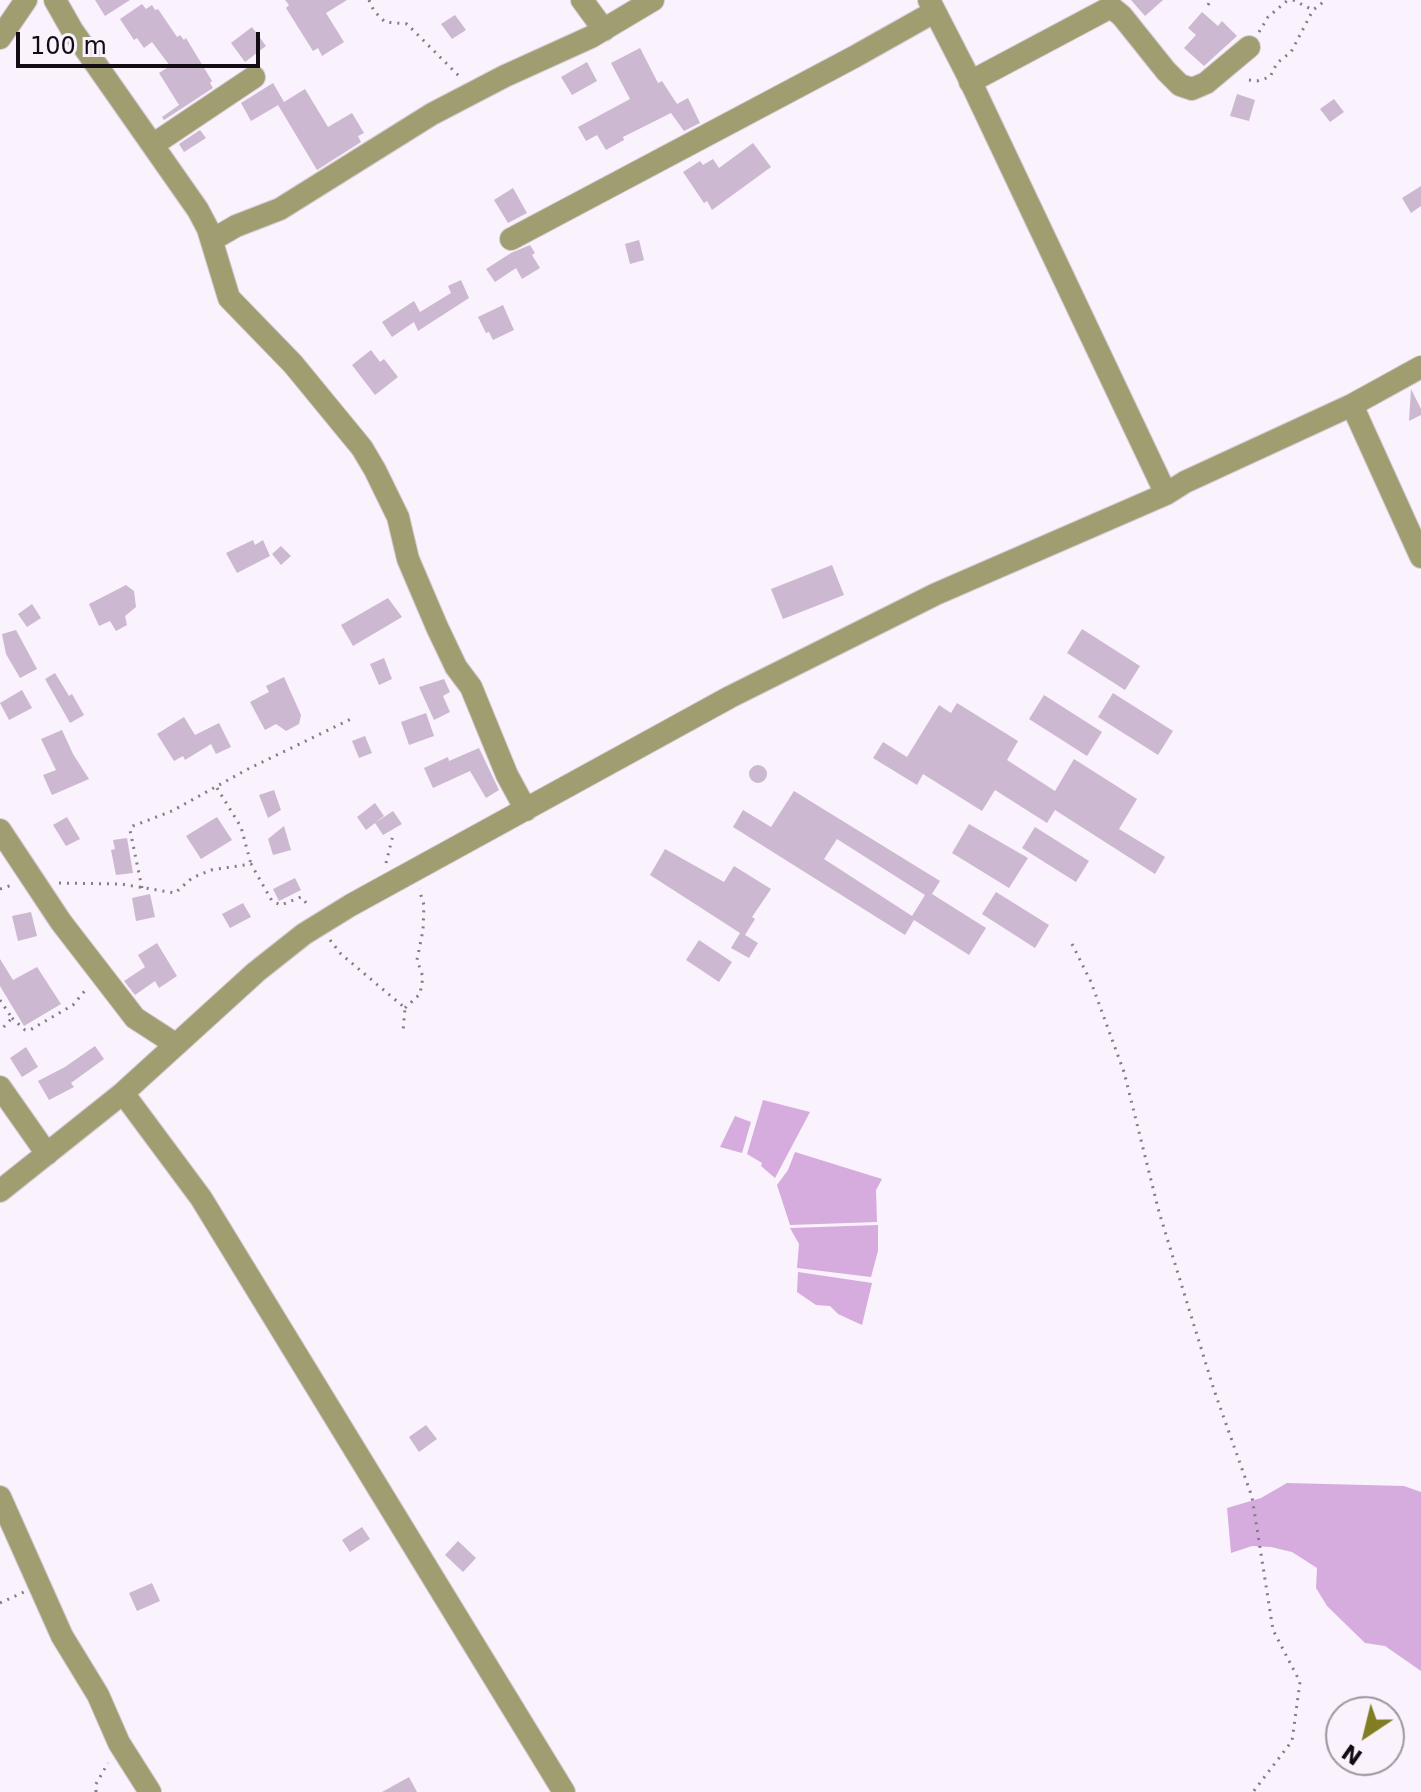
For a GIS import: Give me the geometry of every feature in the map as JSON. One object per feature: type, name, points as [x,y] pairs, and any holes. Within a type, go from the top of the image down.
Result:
[{"type":"street","points":[[0,38],[26,0]]},
{"type":"street","points":[[55,0],[72,30],[198,210],[212,240],[229,298],[293,364],[362,448],[375,470],[398,517],[408,559],[437,627],[456,667],[471,687],[507,775],[526,810]]},
{"type":"street","points":[[582,0],[604,30]]},
{"type":"street","points":[[212,240],[236,226],[280,209],[432,114],[604,30],[653,0]]},
{"type":"street","points":[[511,239],[854,57],[931,6],[1166,494]]},
{"type":"street","points":[[970,82],[1111,7],[1122,16],[1166,71],[1180,85],[1192,89],[1206,83],[1249,47]]},
{"type":"street","points":[[154,144],[254,77]]},
{"type":"street","points":[[0,1191],[123,1093],[256,972],[319,924],[730,697],[936,594],[1166,494],[1185,482],[1352,405],[1421,367]]},
{"type":"street","points":[[1352,405],[1421,557]]},
{"type":"street","points":[[0,830],[35,883],[135,1018],[166,1038],[172,1048]]},
{"type":"street","points":[[0,1087],[47,1154]]},
{"type":"street","points":[[123,1093],[201,1198],[564,1792]]},
{"type":"street","points":[[0,1497],[62,1636],[98,1695],[119,1743],[150,1792]]},
{"type":"path","points":[[369,0],[374,11],[385,22],[407,24],[476,92]]},
{"type":"path","points":[[1208,5],[1211,0]]},
{"type":"path","points":[[1249,47],[1268,17],[1291,0],[1313,10]]},
{"type":"path","points":[[1249,80],[1270,77],[1277,63],[1291,52],[1313,10],[1326,0]]},
{"type":"path","points":[[142,888],[130,830],[133,826],[172,811],[351,719]]},
{"type":"path","points":[[216,787],[241,827],[251,864],[272,901],[281,905],[301,897],[319,924],[371,981],[405,1008]]},
{"type":"path","points":[[35,883],[121,884],[175,893],[192,878],[211,870],[251,864]]},
{"type":"path","points":[[403,1032],[405,1008],[420,994],[423,977],[417,960],[424,905],[413,871]]},
{"type":"path","points":[[1072,944],[1091,982],[1124,1072],[1159,1212],[1214,1390],[1252,1497],[1273,1630],[1300,1682],[1292,1741],[1253,1792]]},
{"type":"path","points":[[0,1000],[12,1018],[25,1030],[30,1030],[73,1005],[101,974]]},
{"type":"path","points":[[0,1031],[12,1018]]},
{"type":"path","points":[[0,1603],[38,1585]]},
{"type":"path","points":[[96,1792],[96,1784],[119,1743]]},
{"type":"shaded area","points":[[763,1100],[810,1112],[775,1178],[761,1166],[762,1163],[747,1154]]},
{"type":"shaded area","points":[[735,1116],[751,1122],[742,1153],[720,1147]]},
{"type":"shaded area","points":[[795,1152],[882,1179],[876,1190],[877,1222],[790,1225],[777,1185],[788,1170]]},
{"type":"shaded area","points":[[878,1225],[878,1251],[871,1277],[797,1268],[799,1244],[790,1228]]},
{"type":"shaded area","points":[[798,1272],[872,1283],[862,1325],[838,1314],[830,1306],[816,1305],[797,1292]]},
{"type":"shaded area","points":[[1287,1483],[1404,1486],[1421,1492],[1421,1671],[1385,1646],[1365,1643],[1327,1606],[1316,1588],[1317,1568],[1292,1552],[1252,1546],[1231,1553],[1227,1508],[1261,1498]]},
{"type":"building","points":[[95,0],[130,0],[105,16]]},
{"type":"building","points":[[285,0],[347,0],[326,13],[344,42],[322,56],[318,48],[313,51],[286,8],[289,5]]},
{"type":"building","points":[[1131,0],[1163,0],[1145,16]]},
{"type":"building","points":[[142,4],[146,9],[152,5],[155,10],[158,9],[177,37],[186,38],[212,81],[213,88],[164,120],[162,117],[179,105],[159,73],[170,66],[152,42],[144,48],[137,38],[134,40],[120,19]]},
{"type":"building","points":[[1202,12],[1218,26],[1222,21],[1237,36],[1204,66],[1184,48],[1196,35],[1188,28]]},
{"type":"building","points":[[455,15],[466,30],[452,39],[441,24]]},
{"type":"building","points":[[252,27],[266,46],[245,62],[231,43]]},
{"type":"building","points":[[640,48],[658,83],[662,81],[677,104],[688,98],[700,123],[684,131],[671,113],[623,137],[624,140],[606,150],[597,135],[586,141],[578,127],[630,99],[611,63]]},
{"type":"building","points":[[587,62],[597,81],[572,95],[561,77]]},
{"type":"building","points":[[273,83],[284,102],[305,89],[328,127],[352,113],[364,133],[358,136],[361,142],[317,170],[278,105],[251,121],[241,103]]},
{"type":"building","points":[[1237,94],[1255,100],[1249,121],[1230,116]]},
{"type":"building","points":[[1334,99],[1344,112],[1330,122],[1320,109]]},
{"type":"building","points":[[200,130],[206,138],[184,152],[179,144]]},
{"type":"building","points":[[753,143],[771,167],[712,210],[683,172],[700,161],[703,165],[713,159],[719,168]]},
{"type":"building","points":[[1421,186],[1421,206],[1411,213],[1402,198]]},
{"type":"building","points":[[513,188],[527,213],[508,223],[494,200]]},
{"type":"building","points":[[639,240],[644,260],[630,264],[625,244]]},
{"type":"building","points":[[530,245],[540,268],[522,279],[516,268],[495,282],[486,269]]},
{"type":"building","points":[[461,280],[469,298],[418,331],[414,322],[392,337],[382,322],[414,301],[420,312],[451,293],[448,286]]},
{"type":"building","points":[[503,305],[514,330],[493,340],[478,317]]},
{"type":"building","points":[[371,350],[380,362],[384,359],[398,377],[375,395],[352,365]]},
{"type":"building","points":[[1411,389],[1421,415],[1409,421]]},
{"type":"building","points":[[253,540],[255,545],[263,540],[270,556],[237,573],[226,553]]},
{"type":"building","points":[[281,546],[291,556],[281,565],[272,554]]},
{"type":"building","points":[[832,565],[844,595],[783,619],[771,589]]},
{"type":"building","points":[[126,585],[134,591],[136,607],[125,616],[127,625],[116,631],[110,621],[99,626],[89,604]]},
{"type":"building","points":[[388,598],[402,617],[353,646],[341,625]]},
{"type":"building","points":[[32,604],[41,618],[27,627],[18,614]]},
{"type":"building","points":[[1082,629],[1140,666],[1125,690],[1067,653]]},
{"type":"building","points":[[16,630],[37,669],[20,678],[6,654],[2,634]]},
{"type":"building","points":[[384,658],[392,679],[379,685],[370,664]]},
{"type":"building","points":[[55,673],[84,715],[70,723],[45,679]]},
{"type":"building","points":[[284,677],[301,715],[299,724],[286,731],[276,724],[265,730],[250,702],[269,692],[266,686]]},
{"type":"building","points":[[444,679],[450,692],[443,696],[450,712],[434,720],[419,687]]},
{"type":"building","points":[[22,690],[32,708],[9,720],[0,703]]},
{"type":"building","points":[[1113,693],[1173,731],[1158,755],[1098,717]]},
{"type":"building","points":[[1044,695],[1102,732],[1087,756],[1029,719]]},
{"type":"building","points":[[957,703],[1018,741],[1007,760],[1055,791],[1074,759],[1137,799],[1119,829],[1165,857],[1155,874],[1055,810],[1047,823],[995,790],[982,811],[923,774],[917,785],[873,758],[883,742],[907,757],[939,705],[951,713]]},
{"type":"building","points":[[426,713],[434,736],[409,745],[401,722]]},
{"type":"building","points":[[184,717],[195,735],[219,723],[231,747],[216,754],[211,744],[185,760],[183,756],[174,761],[157,734]]},
{"type":"building","points":[[62,730],[89,779],[52,795],[43,775],[56,770],[41,739]]},
{"type":"building","points":[[365,736],[372,753],[359,758],[352,741]]},
{"type":"building","points":[[479,748],[499,790],[486,798],[470,771],[433,788],[424,768]]},
{"type":"building","points":[[758,765],[767,774],[758,783],[749,774]]},
{"type":"building","points":[[274,790],[281,810],[268,818],[259,795]]},
{"type":"building","points":[[794,791],[940,881],[932,894],[986,928],[969,955],[914,920],[905,935],[733,827],[743,810],[771,827]],"holes":[[[837,839],[925,895],[912,916],[824,859]]]},
{"type":"building","points":[[375,803],[384,816],[366,830],[357,817]]},
{"type":"building","points":[[393,811],[402,824],[383,835],[375,823]]},
{"type":"building","points":[[67,817],[80,839],[66,846],[53,825]]},
{"type":"building","points":[[217,817],[232,840],[201,859],[186,836]]},
{"type":"building","points":[[969,824],[1028,858],[1009,888],[952,853]]},
{"type":"building","points":[[284,826],[291,850],[273,855],[268,839]]},
{"type":"building","points":[[1035,827],[1089,861],[1076,882],[1022,848]]},
{"type":"building","points":[[127,838],[133,873],[116,875],[111,850],[115,849],[113,840]]},
{"type":"building","points":[[665,849],[724,882],[734,866],[771,889],[752,917],[755,919],[745,935],[758,943],[749,958],[731,948],[740,933],[650,875]]},
{"type":"building","points":[[295,878],[301,890],[279,901],[273,889]]},
{"type":"building","points":[[996,892],[1049,925],[1035,948],[982,914]]},
{"type":"building","points":[[150,894],[155,917],[136,921],[132,898]]},
{"type":"building","points":[[243,903],[251,917],[230,928],[222,914]]},
{"type":"building","points":[[31,912],[37,936],[18,941],[12,916]]},
{"type":"building","points":[[699,940],[732,962],[719,982],[686,960]]},
{"type":"building","points":[[157,943],[177,976],[159,988],[155,981],[135,995],[124,981],[145,967],[138,955]]},
{"type":"building","points":[[0,959],[13,980],[37,967],[61,1004],[24,1026],[0,986]]},
{"type":"building","points":[[95,1046],[104,1059],[71,1083],[74,1087],[49,1100],[38,1081]]},
{"type":"building","points":[[26,1047],[38,1067],[22,1077],[10,1058]]},
{"type":"building","points":[[426,1425],[437,1439],[419,1452],[409,1437]]},
{"type":"building","points":[[362,1527],[370,1539],[350,1552],[342,1540]]},
{"type":"building","points":[[458,1541],[476,1558],[463,1572],[445,1555]]},
{"type":"building","points":[[152,1583],[160,1601],[137,1611],[129,1593]]},
{"type":"building","points":[[409,1777],[417,1792],[382,1792]]}]
